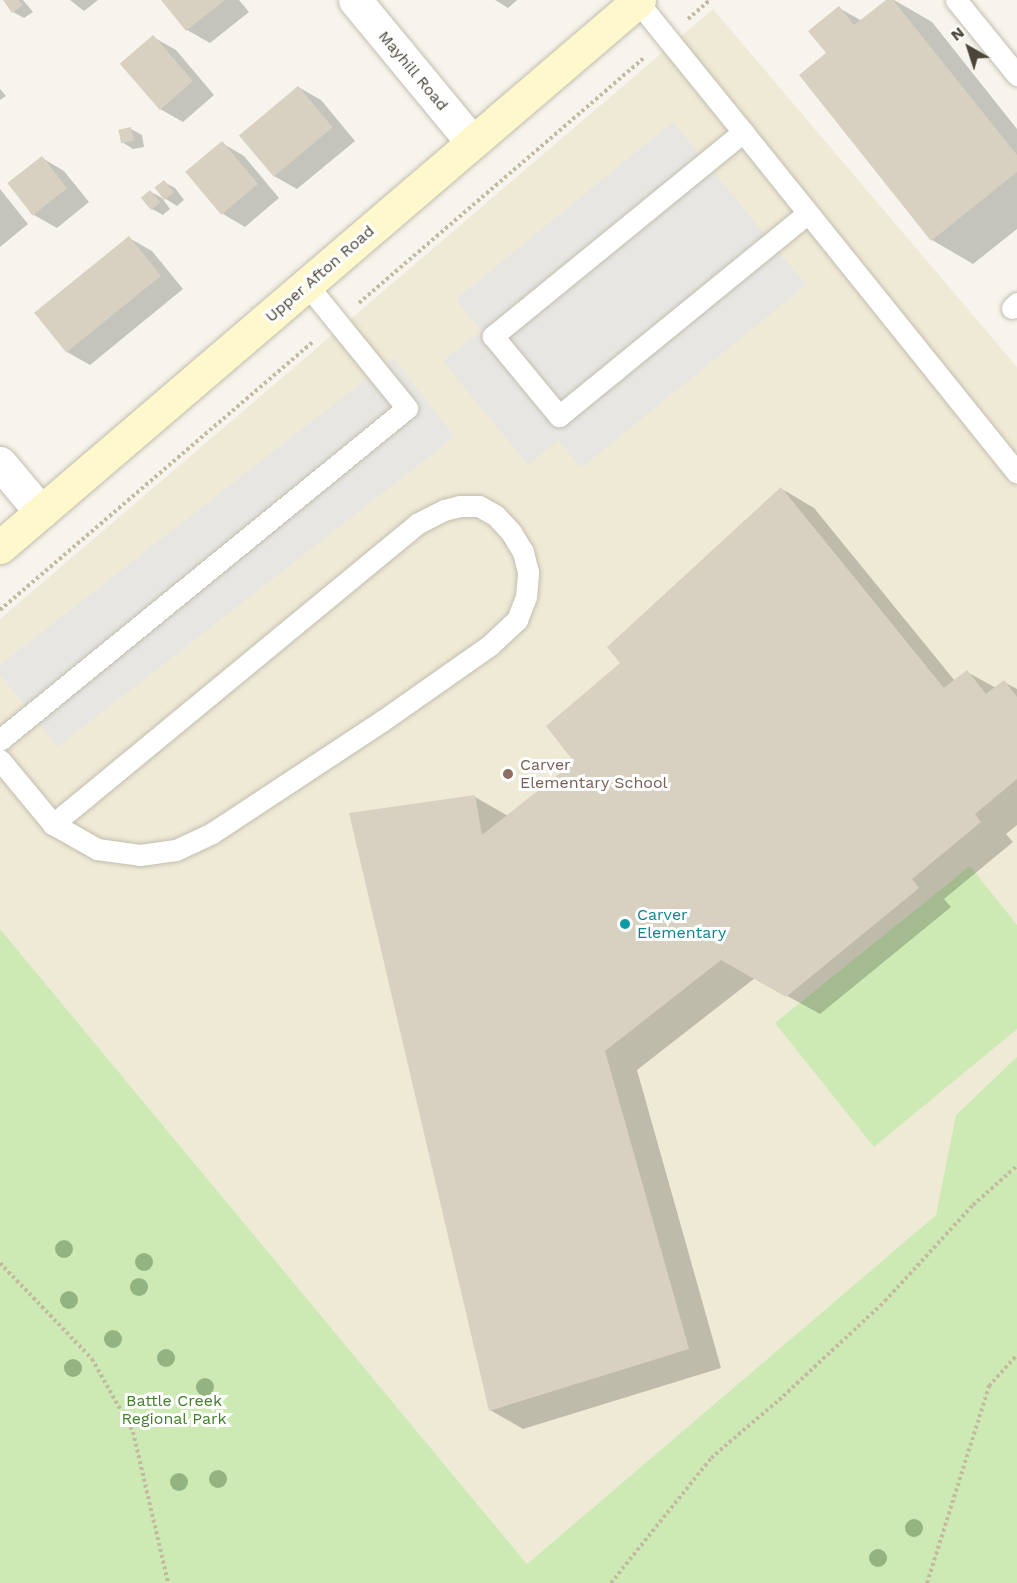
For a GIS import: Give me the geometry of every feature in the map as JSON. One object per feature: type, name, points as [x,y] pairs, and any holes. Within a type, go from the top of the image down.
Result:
[{"type":"street","name":"Mayhill Road","points":[[355,0],[472,142]]},
{"type":"street","name":"Upper Afton Road","points":[[0,547],[638,1]]},
{"type":"street","points":[[0,463],[40,512]]},
{"type":"lane","points":[[956,0],[1017,75]]},
{"type":"lane","points":[[638,1],[1017,472]]},
{"type":"lane","points":[[743,132],[493,336],[559,416],[808,213]]},
{"type":"lane","points":[[0,740],[407,408],[307,285]]},
{"type":"lane","points":[[0,760],[53,824],[97,849],[140,855],[176,849],[212,832],[391,714],[490,645],[517,620],[526,597],[528,572],[523,552],[511,532],[495,514],[479,506],[460,506],[444,510],[417,524],[53,824]]},
{"type":"path","points":[[692,16],[710,0]]},
{"type":"path","points":[[359,303],[638,63]]},
{"type":"path","points":[[0,610],[319,337]]},
{"type":"path","points":[[611,1583],[711,1458],[779,1400],[885,1301],[973,1205],[1017,1166]]},
{"type":"path","points":[[0,1263],[92,1359],[134,1432],[168,1583]]},
{"type":"path","points":[[927,1583],[989,1386],[1017,1354]]},
{"type":"shaded area","name":"Carver Elementary School","points":[[713,9],[1017,367],[1017,1146],[527,1564],[0,929],[0,619]]},
{"type":"shaded area","points":[[673,122],[806,285],[581,468],[558,440],[528,465],[443,361],[481,331],[456,299]]},
{"type":"shaded area","points":[[393,358],[455,437],[57,747],[0,674],[0,665]]},
{"type":"green space","points":[[970,866],[1017,925],[1017,1029],[874,1147],[775,1023]]},
{"type":"green space","name":"Battle Creek Regional Park","points":[[0,929],[527,1564],[936,1215],[956,1115],[1017,1057],[1017,1583],[0,1583]]},
{"type":"building","points":[[3,0],[18,0],[23,5],[12,13]]},
{"type":"building","points":[[161,0],[225,0],[186,31]]},
{"type":"building","points":[[886,0],[893,0],[1017,155],[1017,172],[931,241],[799,75],[826,53],[808,31],[839,6],[854,25]]},
{"type":"building","points":[[153,35],[193,81],[160,110],[120,64]]},
{"type":"building","points":[[298,86],[333,127],[274,177],[239,135]]},
{"type":"building","points":[[131,127],[134,141],[121,143],[118,130]]},
{"type":"building","points":[[222,141],[258,184],[221,215],[185,172]]},
{"type":"building","points":[[42,156],[67,188],[33,215],[7,183]]},
{"type":"building","points":[[164,180],[174,193],[164,200],[155,187]]},
{"type":"building","points":[[150,190],[160,202],[151,210],[141,198]]},
{"type":"building","points":[[129,236],[161,276],[66,352],[34,313]]},
{"type":"building","name":"Carver Elementary","points":[[781,487],[944,688],[967,670],[986,694],[1004,680],[1017,697],[1017,779],[975,814],[981,822],[912,879],[919,888],[786,997],[721,960],[605,1051],[689,1349],[489,1411],[349,813],[475,795],[482,835],[574,762],[546,726],[620,663],[607,647]]},
{"type":"place","name":"Carver Elementary School","points":[[508,774]]},
{"type":"place","name":"Carver Elementary","points":[[625,924]]}]
